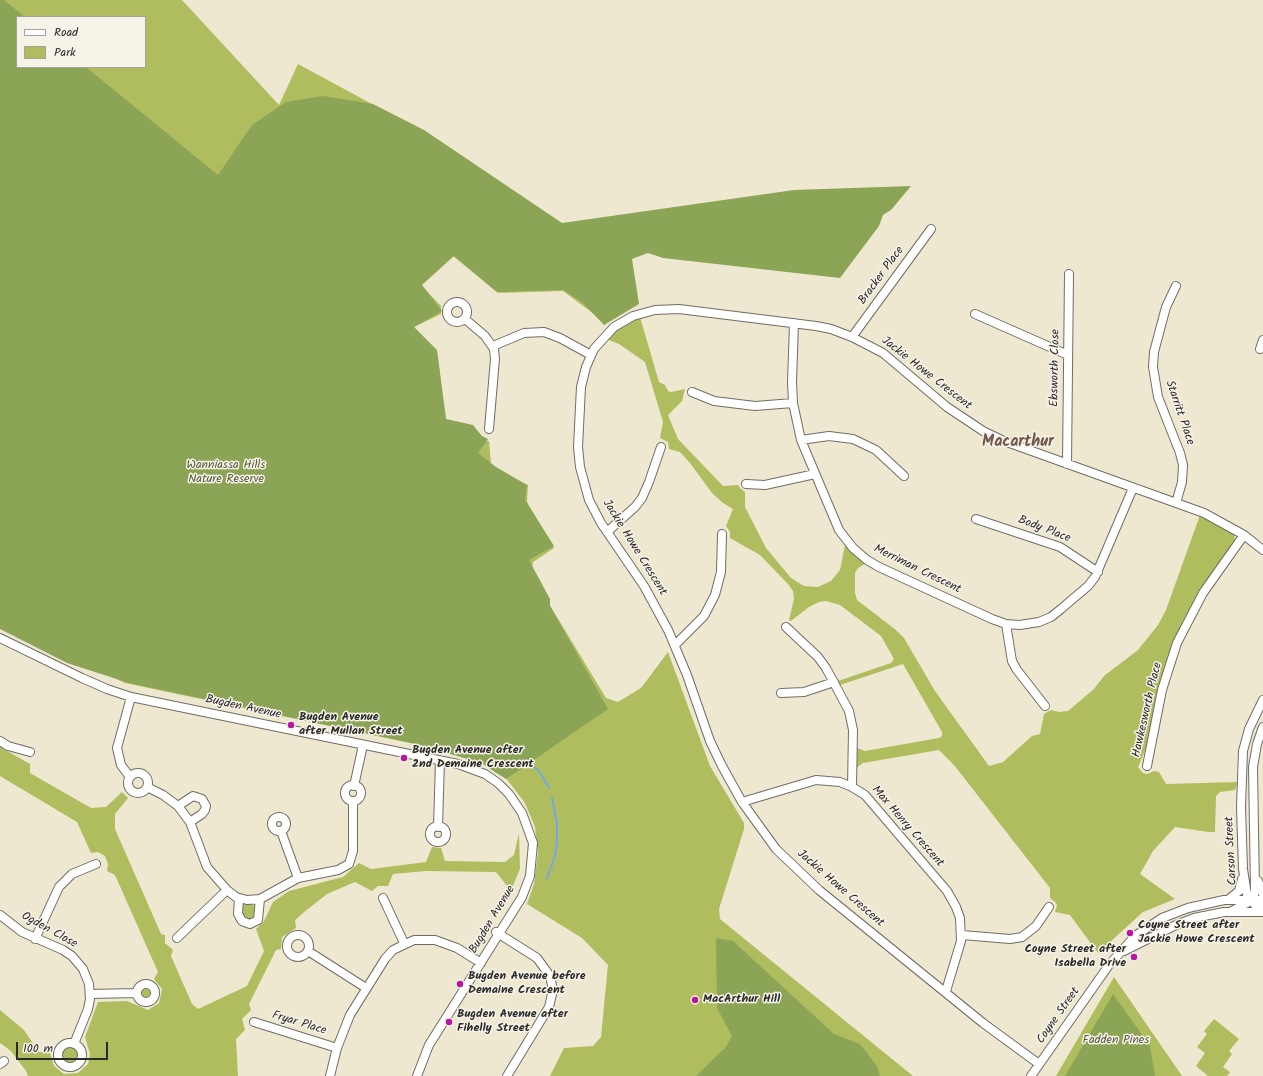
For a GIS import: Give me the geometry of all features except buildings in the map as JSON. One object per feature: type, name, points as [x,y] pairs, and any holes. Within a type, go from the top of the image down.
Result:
[{"type":"street","name":"Bracker Place","points":[[852,337],[931,229]]},
{"type":"street","name":"Ebsworth Close","points":[[1067,464],[1069,274]]},
{"type":"street","name":"Starritt Place","points":[[1176,286],[1166,307],[1154,352],[1153,367],[1158,396],[1180,453],[1183,465],[1182,482],[1176,503]]},
{"type":"street","name":"Jackie Howe Crescent","points":[[1039,1064],[983,1023],[946,991],[893,951],[797,870],[767,838],[742,802],[710,741],[675,645],[644,586],[607,532],[589,500],[580,467],[578,447],[581,387],[591,355],[603,337],[620,323],[633,316],[655,310],[679,309],[816,326],[852,337],[883,353],[947,407],[983,432],[1176,503],[1222,522],[1244,535],[1263,550]]},
{"type":"street","points":[[975,314],[1068,355]]},
{"type":"street","points":[[465,319],[485,336],[493,346],[495,359],[489,429]]},
{"type":"street","name":"Merriman Crescent","points":[[794,323],[792,382],[793,402],[802,440],[839,530],[851,547],[862,556],[886,570],[1006,624],[1026,625],[1051,617],[1088,586],[1098,572],[1133,488]]},
{"type":"street","points":[[493,346],[524,333],[544,332],[560,338],[591,355]]},
{"type":"street","points":[[1260,349],[1263,340]]},
{"type":"street","points":[[692,392],[714,401],[755,406],[793,402]]},
{"type":"street","points":[[802,440],[829,436],[853,439],[876,450],[904,476]]},
{"type":"street","points":[[607,532],[635,508],[642,498],[649,482],[660,447]]},
{"type":"street","points":[[746,484],[764,485],[815,474]]},
{"type":"street","name":"Body Place","points":[[976,519],[1060,547],[1098,572]]},
{"type":"street","points":[[675,645],[704,616],[715,595],[721,572],[722,534]]},
{"type":"street","name":"Hawkesworth Place","points":[[1147,766],[1162,690],[1180,638],[1195,605],[1211,580],[1244,535]]},
{"type":"street","points":[[1006,624],[1012,661],[1044,706]]},
{"type":"street","points":[[786,627],[818,657],[834,682],[846,705],[852,723],[854,742],[852,787]]},
{"type":"street","name":"Bugden Avenue","points":[[0,638],[107,689],[131,696],[440,760],[472,768],[498,783],[514,800],[522,813],[529,833],[528,868],[521,896],[437,1029],[424,1053],[416,1076]]},
{"type":"street","points":[[781,693],[804,692],[834,682]]},
{"type":"street","points":[[130,777],[121,765],[117,748],[131,696]]},
{"type":"street","name":"Carson Street","points":[[1263,700],[1249,729],[1242,759],[1243,869],[1246,895],[1250,900],[1254,896],[1255,890],[1253,767],[1257,744],[1263,727]]},
{"type":"street","points":[[0,741],[8,746],[30,752]]},
{"type":"street","points":[[354,786],[363,745]]},
{"type":"street","points":[[438,827],[440,760]]},
{"type":"street","points":[[132,774],[140,774],[147,779],[147,787],[141,792],[133,792],[128,785],[132,774]]},
{"type":"street","name":"Max Henry Crescent","points":[[742,802],[816,780],[828,780],[852,787],[873,803],[947,891],[958,912],[962,935],[959,952],[946,991]]},
{"type":"street","points":[[354,786],[359,789],[360,794],[358,798],[353,801],[347,798],[345,792],[348,787],[354,786]]},
{"type":"street","points":[[147,787],[163,795],[178,806],[190,822],[207,867],[227,890],[239,898],[247,900],[260,899],[298,878],[338,870],[349,864],[353,852],[353,801]]},
{"type":"street","points":[[178,806],[193,796],[202,799],[206,806],[205,810],[202,814],[190,822]]},
{"type":"street","points":[[281,831],[298,878]]},
{"type":"street","points":[[35,939],[59,887],[72,874],[96,864]]},
{"type":"street","points":[[1228,900],[1236,895],[1242,886],[1243,869]]},
{"type":"street","points":[[1255,869],[1257,872],[1258,885],[1263,894]]},
{"type":"street","points":[[177,938],[227,890]]},
{"type":"street","points":[[239,898],[238,914],[242,921],[250,924],[258,920],[260,899]]},
{"type":"street","points":[[383,898],[404,943]]},
{"type":"street","name":"Coyne Street","points":[[1031,1076],[1116,958],[1135,936],[1162,918],[1188,908],[1228,900],[1263,900]]},
{"type":"street","points":[[1230,912],[1241,907],[1250,900],[1258,907],[1263,908]]},
{"type":"street","points":[[962,935],[1010,939],[1022,937],[1036,926],[1049,907]]},
{"type":"street","name":"Coyne Street","points":[[1122,952],[1176,924],[1194,918],[1230,912],[1263,912]]},
{"type":"street","name":"Ogden Close","points":[[0,915],[35,939],[63,950],[76,960],[86,974],[90,994],[88,1009],[74,1044]]},
{"type":"street","points":[[498,933],[537,958],[550,976],[553,990],[549,1007],[507,1076]]},
{"type":"street","points":[[330,1076],[337,1048],[350,1015],[385,959],[393,950],[404,943],[414,940],[440,941],[457,948],[480,962]]},
{"type":"street","points":[[308,951],[366,988]]},
{"type":"street","points":[[90,994],[136,993]]},
{"type":"street","name":"Fryar Place","points":[[254,1022],[337,1048]]},
{"type":"green space","name":"Wanniassa Hills Nature Reserve","points":[[0,0],[182,0],[279,105],[298,64],[409,124],[602,320],[563,291],[498,293],[453,256],[421,285],[441,306],[441,314],[414,327],[437,352],[446,420],[482,440],[489,441],[491,464],[496,470],[528,485],[527,502],[554,548],[533,562],[531,574],[606,698],[618,702],[641,688],[668,652],[710,766],[744,823],[744,829],[719,909],[720,919],[913,1076],[550,1076],[564,1048],[593,1046],[601,1037],[608,965],[582,938],[527,904],[534,884],[538,852],[535,827],[525,803],[506,778],[492,766],[467,755],[125,683],[0,625]]},
{"type":"green space","name":"Wanniassa Hills Nature Reserve","points":[[0,0],[4,0],[24,16],[16,16],[16,68],[87,68],[218,175],[252,125],[286,102],[323,96],[373,104],[424,130],[562,223],[794,190],[911,186],[891,210],[883,215],[879,226],[840,278],[663,258],[648,253],[632,259],[639,304],[604,325],[582,302],[563,290],[497,292],[454,256],[422,285],[442,311],[414,327],[437,350],[446,419],[473,425],[482,436],[488,439],[478,453],[496,467],[527,485],[525,500],[554,546],[529,560],[550,599],[550,606],[608,709],[506,779],[481,763],[416,744],[129,683],[67,663],[0,629]]},
{"type":"green space","points":[[640,317],[659,382],[665,385],[668,391],[671,392],[685,389],[682,401],[668,415],[678,439],[723,486],[738,485],[745,492],[745,507],[766,548],[791,578],[804,586],[818,587],[831,581],[840,570],[845,545],[866,563],[858,568],[855,573],[855,593],[857,600],[904,638],[935,691],[989,766],[1003,762],[1032,736],[1040,734],[1044,714],[1051,710],[1059,712],[1068,711],[1094,689],[1104,676],[1138,650],[1158,625],[1166,610],[1200,515],[1234,532],[1235,541],[1196,599],[1149,741],[1138,767],[1143,773],[1147,774],[1154,771],[1159,772],[1166,784],[1238,782],[1235,790],[1220,792],[1216,796],[1215,832],[1175,827],[1153,851],[1140,874],[1175,899],[1143,912],[1098,953],[1070,915],[1055,912],[1057,905],[1050,898],[1050,888],[954,765],[939,750],[863,763],[855,769],[857,748],[865,751],[939,738],[942,736],[942,732],[903,664],[840,685],[838,681],[891,663],[894,659],[881,636],[840,605],[826,601],[819,602],[809,607],[791,621],[789,620],[794,599],[793,591],[760,555],[730,538],[730,532],[726,526],[733,509],[723,503],[712,493],[680,452],[669,449],[668,442],[660,438],[663,422],[645,362],[619,344],[606,339],[613,332]]},
{"type":"green space","points":[[0,747],[30,764],[30,773],[91,808],[106,807],[122,792],[128,798],[115,814],[115,829],[161,934],[165,935],[165,943],[173,950],[171,956],[192,1004],[198,1009],[247,986],[264,951],[256,929],[264,921],[273,902],[289,891],[343,877],[359,863],[371,869],[426,862],[432,847],[441,848],[445,861],[505,862],[514,855],[519,833],[520,869],[507,900],[508,887],[496,872],[426,871],[393,874],[388,886],[378,886],[372,891],[355,882],[327,894],[295,920],[296,928],[282,937],[281,949],[276,950],[249,1004],[251,1010],[242,1019],[245,1030],[236,1039],[238,1076],[28,1076],[11,1051],[0,1043],[0,1010],[24,1030],[39,1052],[50,1053],[54,1066],[64,1074],[78,1073],[88,1064],[90,1054],[85,1037],[98,1002],[127,1001],[148,1010],[159,1003],[162,989],[154,979],[158,972],[115,875],[107,871],[108,864],[105,856],[98,852],[91,853],[77,822],[0,776]]},
{"type":"green space","points":[[248,903],[254,905],[256,911],[254,917],[248,919],[242,917],[240,911],[242,905]]},
{"type":"green space","points":[[716,938],[733,941],[834,1034],[860,1044],[877,1066],[880,1076],[696,1076],[726,1047],[732,1036],[717,1008]]},
{"type":"green space","name":"Fadden Pines","points":[[1114,977],[1182,1076],[1056,1076]]},
{"type":"green space","points":[[142,987],[148,987],[152,991],[152,997],[148,1001],[142,1001],[138,997],[138,991]]},
{"type":"green space","name":"Fadden Pines","points":[[1113,994],[1150,1046],[1155,1076],[1065,1076]]},
{"type":"green space","points":[[1214,1019],[1239,1039],[1229,1051],[1232,1054],[1223,1067],[1230,1072],[1227,1076],[1208,1076],[1196,1066],[1205,1053],[1197,1047],[1207,1034],[1204,1031]]},
{"type":"green space","points":[[69,1046],[75,1049],[78,1055],[75,1061],[69,1064],[63,1061],[60,1055],[63,1049]]},
{"type":"waterway","points":[[526,761],[539,771],[549,788]]},
{"type":"waterway","points":[[547,878],[555,856],[557,843],[557,823],[552,798]]},
{"type":"place","name":"Bugden Avenue after Mullan Street","points":[[291,725]]},
{"type":"place","name":"Bugden Avenue after 2nd Demaine Crescent","points":[[404,758]]},
{"type":"place","name":"Coyne Street after Jackie Howe Crescent","points":[[1130,933]]},
{"type":"place","name":"Coyne Street after Isabella Drive","points":[[1134,957]]},
{"type":"place","name":"Bugden Avenue before Demaine Crescent","points":[[460,984]]},
{"type":"place","name":"MacArthur Hill","points":[[695,1000]]},
{"type":"place","name":"Bugden Avenue after Fihelly Street","points":[[449,1022]]},
{"type":"district","name":"Macarthur","points":[[1018,443]]}]
